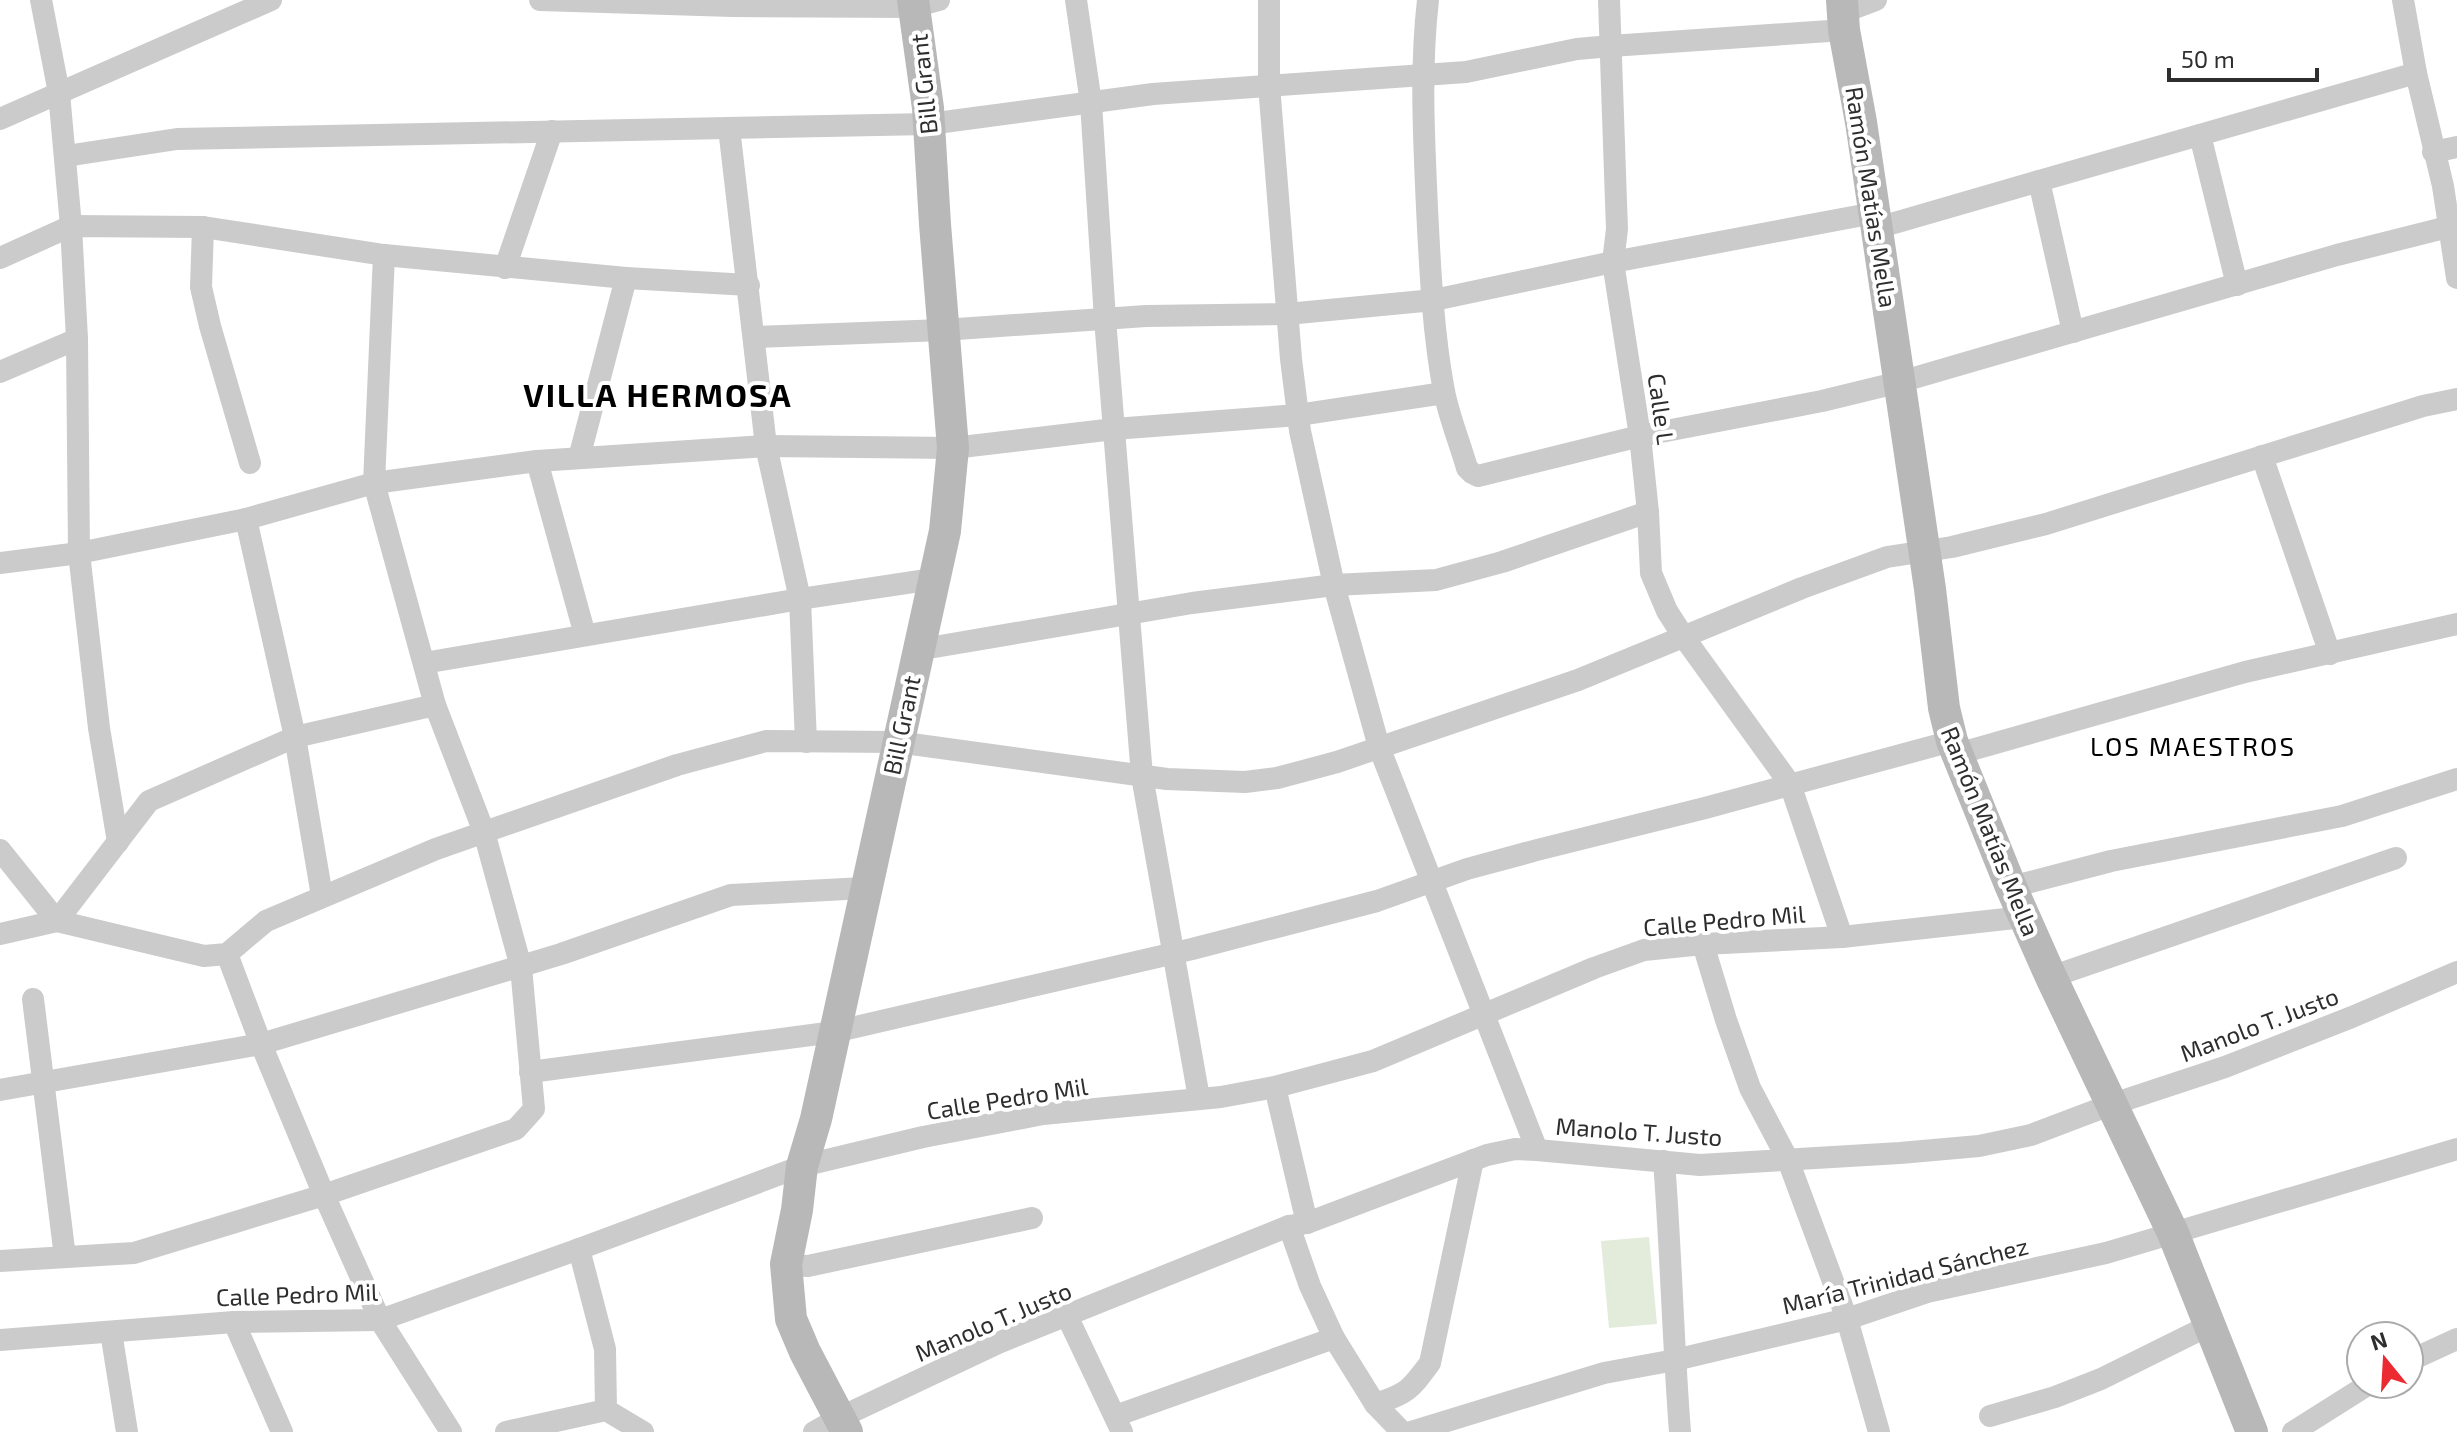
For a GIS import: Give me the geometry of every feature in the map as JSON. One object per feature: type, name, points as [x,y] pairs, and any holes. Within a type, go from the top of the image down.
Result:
[{"type":"street","points":[[41,0],[59,93],[71,226],[77,339],[79,553],[99,728],[118,842]]},
{"type":"street","points":[[0,119],[271,0]]},
{"type":"street","points":[[540,0],[732,6],[922,2]]},
{"type":"street","points":[[1076,0],[1091,103],[1142,776],[1199,1098]]},
{"type":"street","points":[[1269,0],[1269,85],[1298,415],[1334,585],[1379,747],[1537,1150]]},
{"type":"street","points":[[1428,0],[1424,34],[1424,149],[1434,300],[1444,393],[1467,468],[1478,476],[1640,436],[1822,401],[1900,382],[2337,255],[2448,227]]},
{"type":"street","name":"Calle L","points":[[1609,0],[1617,229],[1613,262],[1640,436],[1651,573],[1667,611],[1683,636],[1790,784],[1842,937]]},
{"type":"street","points":[[66,156],[177,139],[929,124],[1153,94],[1490,68],[1577,49],[1843,14],[1876,0]]},
{"type":"street","points":[[2403,0],[2416,73],[2443,186],[2457,278]]},
{"type":"street","name":"Bill Grant","points":[[833,1427],[791,1319],[786,1265],[802,1166],[816,1119],[945,531],[953,448],[922,2]]},
{"type":"street","name":"Ramón Matías Mella","points":[[1843,14],[1900,382],[1944,708],[1954,747],[2051,977],[2173,1233],[2252,1432]]},
{"type":"street","points":[[755,337],[943,330],[1146,316],[1287,314],[1434,300],[1613,262],[1876,221],[2039,181],[2416,73]]},
{"type":"street","points":[[729,128],[766,446],[800,599],[806,742]]},
{"type":"street","points":[[505,268],[552,131]]},
{"type":"street","points":[[2200,135],[2237,285]]},
{"type":"street","points":[[2433,152],[2457,147]]},
{"type":"street","points":[[2039,181],[2073,332]]},
{"type":"street","points":[[0,258],[71,226],[203,227],[384,255],[505,268],[749,285]]},
{"type":"street","points":[[203,227],[201,287],[250,463]]},
{"type":"street","points":[[0,1261],[134,1253],[324,1195],[516,1129],[534,1109],[521,967],[484,832],[435,705],[374,483],[384,255]]},
{"type":"street","points":[[579,458],[626,278]]},
{"type":"street","points":[[0,372],[77,339]]},
{"type":"street","points":[[0,563],[79,553],[246,519],[374,483],[537,461],[766,446],[953,448],[1114,429],[1298,415],[1444,393]]},
{"type":"street","points":[[0,934],[57,921],[204,956],[227,954],[266,921],[436,849],[677,765],[766,741],[897,742],[1142,776],[1245,782],[1277,778],[1337,762],[1578,680],[1887,557],[1952,547],[2046,524],[2423,406],[2457,399]]},
{"type":"street","points":[[2262,456],[2330,654]]},
{"type":"street","points":[[537,461],[585,635]]},
{"type":"street","points":[[917,650],[1128,614],[1334,585],[1436,580],[1502,562],[1648,512]]},
{"type":"street","points":[[246,519],[295,737],[322,896]]},
{"type":"street","points":[[424,663],[933,579]]},
{"type":"street","points":[[530,1072],[834,1032],[1377,901],[1537,850],[1790,784],[1954,747],[2245,672],[2457,624]]},
{"type":"street","points":[[57,921],[149,801],[295,737],[435,705]]},
{"type":"street","points":[[2011,887],[2111,861],[2342,816],[2457,779]]},
{"type":"street","points":[[0,850],[57,921]]},
{"type":"street","points":[[2051,977],[2396,858]]},
{"type":"street","points":[[0,1090],[261,1044],[521,967],[731,895],[865,888]]},
{"type":"street","name":"Calle Pedro Mil","points":[[0,1340],[234,1322],[380,1320],[802,1166],[923,1137],[1043,1114],[1221,1097],[1275,1087],[1373,1061],[1644,950],[1842,937],[2024,917]]},
{"type":"street","points":[[1703,944],[1750,1088],[1788,1160],[1847,1319],[1879,1432]]},
{"type":"street","points":[[227,954],[324,1195],[380,1320],[451,1432]]},
{"type":"street","name":"Manolo T. Justo","points":[[833,1427],[998,1343],[1473,1160],[1515,1149],[1700,1165],[1979,1146],[2031,1135],[2225,1067],[2457,972]]},
{"type":"street","points":[[33,999],[65,1257]]},
{"type":"street","points":[[1275,1087],[1310,1286],[1334,1338],[1375,1404],[1402,1432]]},
{"type":"street","name":"María Trinidad Sánchez","points":[[1411,1432],[1604,1373],[1675,1360],[1847,1319],[1927,1292],[2106,1253],[2457,1149]]},
{"type":"street","points":[[1375,1404],[1402,1396],[1430,1363],[1473,1160]]},
{"type":"street","points":[[1664,1161],[1680,1432]]},
{"type":"street","points":[[786,1265],[808,1266],[1032,1218]]},
{"type":"street","points":[[579,1249],[605,1349],[606,1410]]},
{"type":"street","points":[[1067,1316],[1118,1424],[1334,1338]]},
{"type":"street","points":[[234,1322],[282,1432]]},
{"type":"street","points":[[1990,1416],[2055,1397],[2101,1379],[2208,1326]]},
{"type":"street","points":[[111,1332],[127,1432]]},
{"type":"street","points":[[2425,1354],[2457,1339]]},
{"type":"street","points":[[2293,1432],[2345,1399]]},
{"type":"street","points":[[506,1432],[606,1410],[643,1432]]},
{"type":"green space","points":[[1649,1237],[1657,1324],[1609,1328],[1601,1241]]},
{"type":"district","name":"VILLA HERMOSA","points":[[658,394]]},
{"type":"district","name":"LOS MAESTROS","points":[[2193,745]]}]
